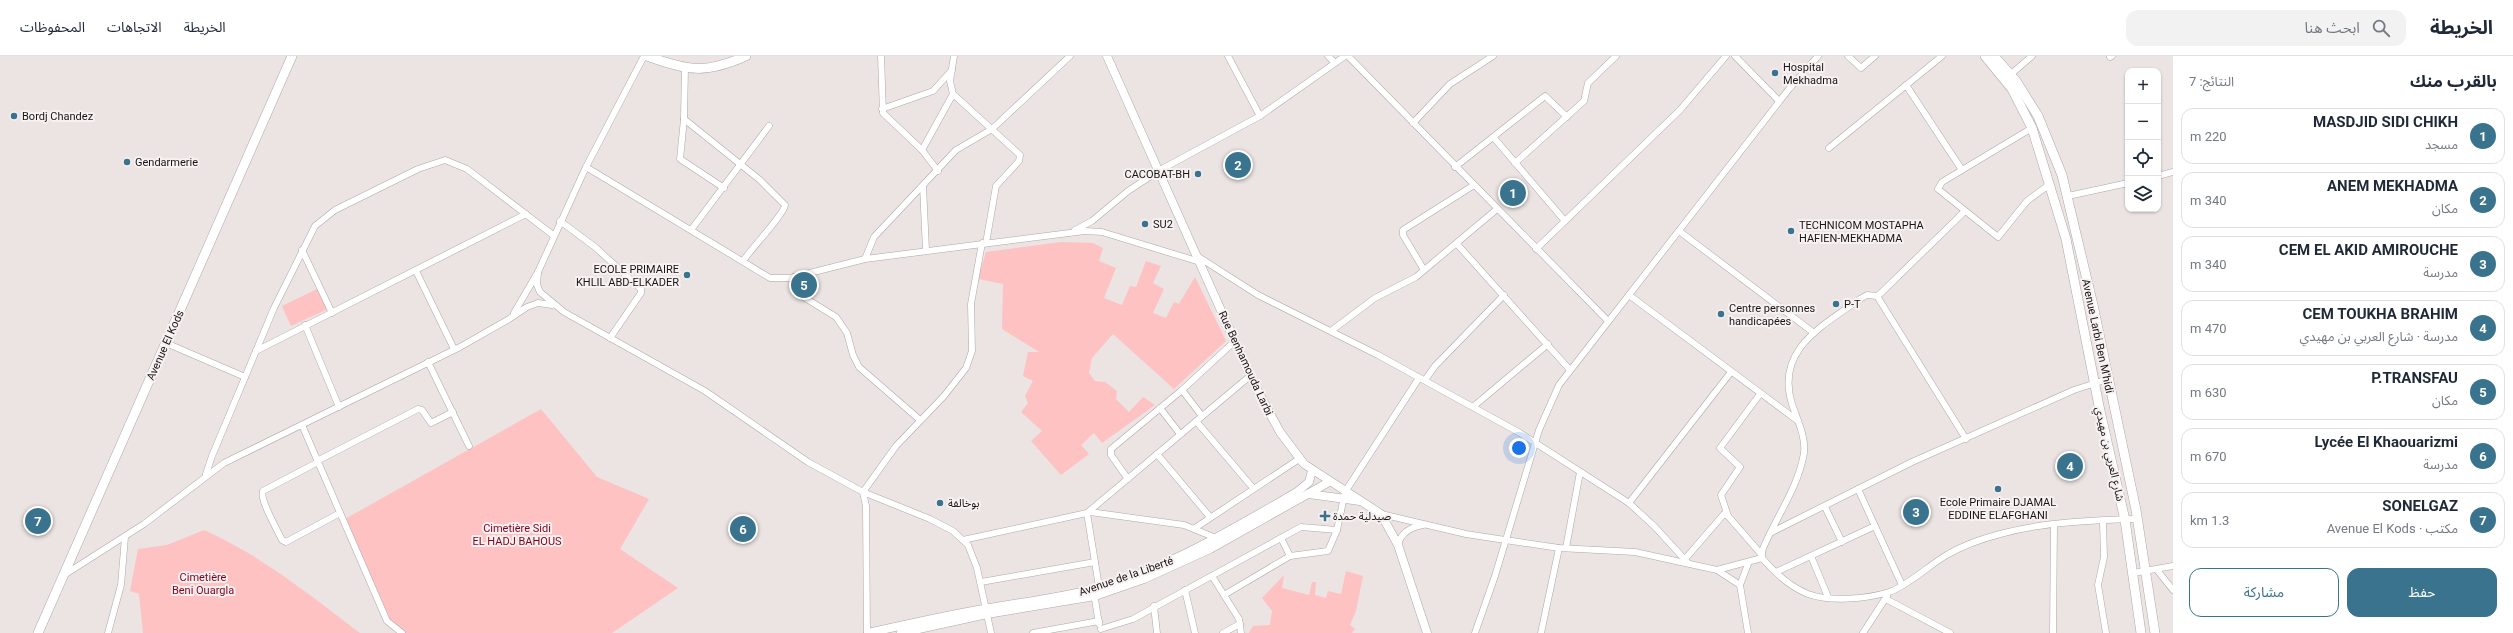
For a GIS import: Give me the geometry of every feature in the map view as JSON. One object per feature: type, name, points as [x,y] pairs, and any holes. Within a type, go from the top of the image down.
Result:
[{"type":"main road","name":"Avenue El Kods","points":[[38,633],[292,56]]},
{"type":"main road","points":[[645,56],[685,67],[707,70],[718,68],[744,57]]},
{"type":"main road","name":"شارع العربي بن مهيدي","points":[[1985,56],[2012,89],[2032,128],[2066,239],[2125,520],[2141,633]]},
{"type":"main road","name":"Avenue Larbi Ben M'hidi","points":[[1994,56],[2028,99],[2046,132],[2068,196],[2137,519],[2144,572],[2155,633]]},
{"type":"street","points":[[509,319],[523,301],[538,272],[553,235],[586,167],[645,56]]},
{"type":"street","points":[[881,56],[882,109],[886,117],[922,150],[938,171]]},
{"type":"street","points":[[867,633],[866,506],[864,492],[896,446],[956,383],[970,359],[972,345],[970,304],[996,186],[1019,161],[1020,155],[953,94],[950,81],[954,56]]},
{"type":"street","points":[[865,259],[874,237],[960,148],[992,129],[1070,56]]},
{"type":"street","name":"Rue Benhamouda Larbi","points":[[1107,56],[1160,170],[1250,376],[1280,432],[1299,459],[1312,471],[1381,514]]},
{"type":"street","points":[[1228,56],[1260,116]]},
{"type":"street","points":[[1328,56],[1335,64]]},
{"type":"street","points":[[1070,232],[1084,226],[1128,191],[1160,170],[1260,116],[1346,56],[1608,321]]},
{"type":"street","points":[[1413,123],[1450,84],[1493,56]]},
{"type":"street","points":[[1515,163],[1586,98],[1588,84],[1616,56]]},
{"type":"street","points":[[1735,56],[1779,102]]},
{"type":"street","points":[[1848,56],[1861,68],[1875,56]]},
{"type":"street","points":[[1829,148],[1942,56]]},
{"type":"street","points":[[2010,75],[2032,56]]},
{"type":"street","points":[[1536,249],[1680,110],[1724,57]]},
{"type":"street","points":[[1475,633],[1495,576],[1504,540],[1534,442],[1551,401],[1570,370],[1779,102],[1816,57]]},
{"type":"street","points":[[685,67],[684,119],[680,159],[724,188]]},
{"type":"street","points":[[882,109],[934,91],[952,70]]},
{"type":"street","points":[[1906,85],[1962,170]]},
{"type":"street","points":[[922,150],[953,94]]},
{"type":"street","points":[[1456,167],[1545,96],[1567,117]]},
{"type":"street","points":[[684,119],[741,163],[760,180],[785,207],[742,261]]},
{"type":"street","points":[[691,230],[724,188],[769,126]]},
{"type":"street","points":[[2032,128],[1962,170],[1938,188],[1965,212],[1998,237],[2027,201],[2050,184]]},
{"type":"street","points":[[1494,138],[1565,221]]},
{"type":"street","points":[[206,474],[212,456],[256,351],[302,250],[315,226],[334,210],[439,160],[453,162],[467,169],[553,235]]},
{"type":"street","points":[[586,167],[770,278],[781,279],[794,277],[865,259],[1070,232],[1102,232],[1199,259],[1258,295],[1331,331],[1474,406],[1534,442],[1629,503],[1686,561]]},
{"type":"street","points":[[2161,175],[2173,172]]},
{"type":"street","points":[[2068,196],[2125,184]]},
{"type":"street","points":[[1424,270],[1403,235],[1403,230],[1474,185]]},
{"type":"street","points":[[923,186],[926,250]]},
{"type":"street","points":[[1331,331],[1375,298],[1408,282],[1497,209]]},
{"type":"street","points":[[1717,570],[1748,564],[1762,556],[1791,494],[1802,463],[1804,446],[1789,389],[1790,371],[1798,349],[1814,332],[1860,299],[1867,295],[1877,296],[1926,252],[1965,212]]},
{"type":"street","points":[[256,351],[526,214]]},
{"type":"street","points":[[560,221],[595,247],[641,289],[641,293],[610,338]]},
{"type":"street","points":[[1679,231],[1814,332]]},
{"type":"street","points":[[1456,244],[1504,295],[1570,370]]},
{"type":"street","points":[[302,250],[332,313]]},
{"type":"street","points":[[416,271],[454,349]]},
{"type":"street","points":[[538,272],[537,285],[540,292],[557,307],[705,391],[808,462],[864,492],[930,519],[953,531],[963,540],[970,551],[981,582],[990,633]]},
{"type":"street","points":[[794,277],[793,287],[797,293],[836,317],[842,323],[859,367],[920,420]]},
{"type":"street","points":[[1224,595],[1290,556],[1326,553],[1337,530],[1345,492],[1422,379],[1504,295]]},
{"type":"street","points":[[1628,295],[1798,421]]},
{"type":"street","points":[[1877,296],[1966,438]]},
{"type":"street","points":[[64,575],[125,537],[206,474],[224,463],[454,349],[509,319],[532,304],[544,303],[557,307]]},
{"type":"street","points":[[305,325],[339,407]]},
{"type":"street","points":[[1128,479],[1111,455],[1111,449],[1182,390],[1235,341]]},
{"type":"street","points":[[166,343],[245,377]]},
{"type":"street","points":[[1474,406],[1548,344]]},
{"type":"street","points":[[428,362],[468,446]]},
{"type":"street","points":[[1629,503],[1731,372]]},
{"type":"street","points":[[1088,512],[1250,376]]},
{"type":"street","points":[[1772,532],[1966,438],[2095,382],[2108,379]]},
{"type":"street","points":[[1182,390],[1202,416]]},
{"type":"street","points":[[1760,394],[1720,448],[1740,467],[1721,495],[1728,516],[1776,572],[1808,594],[1828,597],[1856,597],[1890,592],[1946,555],[1968,544],[2004,533],[2054,525],[2137,519]]},
{"type":"street","points":[[1160,408],[1180,434]]},
{"type":"street","points":[[340,513],[285,542],[265,505],[262,496],[263,492],[418,409],[422,410],[431,423],[453,412]]},
{"type":"street","points":[[1196,421],[1253,488]]},
{"type":"street","points":[[302,425],[387,621],[402,633]]},
{"type":"street","points":[[1157,454],[1210,517]]},
{"type":"street","points":[[1195,528],[1253,488],[1299,459]]},
{"type":"street","name":"Avenue de la Liberté","points":[[1096,591],[1169,563],[1216,538],[1297,492],[1309,482],[1312,471]]},
{"type":"street","points":[[1566,548],[1580,472]]},
{"type":"street","name":"Avenue de la Liberté","points":[[867,633],[1096,591],[1170,569],[1210,549],[1328,482]]},
{"type":"street","points":[[1858,489],[1902,585]]},
{"type":"street","points":[[1309,494],[1343,501],[1361,502]]},
{"type":"street","points":[[1825,507],[1842,542]]},
{"type":"street","points":[[963,540],[1088,512],[1195,528],[1216,538]]},
{"type":"street","points":[[1088,512],[1095,562],[1096,591],[1101,631],[1133,619],[1154,606],[1303,526],[1337,530]]},
{"type":"street","points":[[1381,514],[1426,525],[1504,540],[1559,548],[1635,552],[1686,561],[1717,570],[1740,585]]},
{"type":"street","points":[[1381,514],[1398,545],[1409,574],[1417,608],[1428,633]]},
{"type":"street","points":[[1686,561],[1722,515],[1728,516]]},
{"type":"street","points":[[2102,522],[2104,557],[2098,585],[2106,633]]},
{"type":"street","points":[[1398,545],[1399,540],[1409,529],[1426,525]]},
{"type":"street","points":[[2053,633],[2054,525]]},
{"type":"street","points":[[1776,572],[1875,526]]},
{"type":"street","points":[[108,633],[121,585],[125,537]]},
{"type":"street","points":[[1281,538],[1290,556]]},
{"type":"street","points":[[1541,633],[1559,548]]},
{"type":"street","points":[[1811,556],[1828,597]]},
{"type":"street","points":[[981,582],[1095,562]]},
{"type":"street","points":[[1748,564],[1740,585],[1748,633]]},
{"type":"street","points":[[2133,573],[2173,566]]},
{"type":"street","points":[[2157,570],[2173,590]]},
{"type":"street","points":[[1212,576],[1240,624],[1241,633]]},
{"type":"street","points":[[1185,590],[1195,633]]},
{"type":"street","points":[[1863,633],[1890,592]]},
{"type":"street","points":[[1886,599],[1950,633]]},
{"type":"street","points":[[1154,606],[1158,633]]},
{"type":"street","name":"Avenue de la Liberté","points":[[901,633],[986,611]]},
{"type":"street","points":[[1033,633],[1099,621]]},
{"type":"street","points":[[1223,633],[1240,624]]},
{"type":"street","points":[[2136,633],[2141,633]]},
{"type":"green space","points":[[1061,242],[1093,243],[1103,248],[1099,261],[1116,268],[1104,298],[1122,305],[1130,286],[1136,287],[1146,261],[1161,266],[1153,283],[1164,289],[1153,313],[1166,318],[1174,302],[1179,304],[1195,277],[1226,341],[1174,389],[1113,334],[1092,358],[1089,373],[1095,381],[1105,382],[1117,391],[1116,399],[1129,412],[1143,397],[1155,405],[1102,443],[1094,433],[1081,445],[1089,454],[1061,475],[1031,441],[1042,431],[1021,412],[1028,403],[1025,396],[1033,381],[1023,376],[1028,352],[1039,352],[1002,329],[1003,284],[978,279],[986,252]]},
{"type":"green space","points":[[319,288],[328,309],[291,326],[282,306]]},
{"type":"green space","name":"Cimetière Sidi EL HADJ BAHOUS","points":[[541,409],[597,477],[649,499],[620,549],[678,588],[612,633],[405,633],[392,624],[345,519]]},
{"type":"green space","name":"Cimetière Beni Ouargla","points":[[204,530],[225,540],[266,564],[360,633],[143,633],[139,594],[130,591],[138,549],[167,545]]},
{"type":"green space","points":[[1346,571],[1363,576],[1356,611],[1350,625],[1355,629],[1352,633],[1249,633],[1253,626],[1270,625],[1272,611],[1262,598],[1284,575],[1282,588],[1309,595],[1312,582],[1316,582],[1315,595],[1326,598],[1328,591],[1341,594]]},
{"type":"place","name":"Hospital Mekhadma","points":[[1775,73]]},
{"type":"place","name":"Bordj Chandez","points":[[14,116]]},
{"type":"place","name":"Gendarmerie","points":[[127,162]]},
{"type":"place","name":"ANEM MEKHADMA","points":[[1238,165]]},
{"type":"place","name":"CACOBAT-BH","points":[[1198,174]]},
{"type":"place","name":"MASDJID SIDI CHIKH","points":[[1513,193]]},
{"type":"place","name":"SU2","points":[[1145,224]]},
{"type":"place","name":"TECHNICOM MOSTAPHA HAFIEN-MEKHADMA","points":[[1791,231]]},
{"type":"place","name":"ECOLE PRIMAIRE KHLIL ABD-ELKADER","points":[[687,275]]},
{"type":"place","name":"P.TRANSFAU","points":[[804,285]]},
{"type":"place","name":"P-T","points":[[1836,304]]},
{"type":"place","name":"Centre personnes handicapées","points":[[1721,314]]},
{"type":"place","name":"CEM TOUKHA BRAHIM","points":[[2070,466]]},
{"type":"place","name":"Ecole Primaire DJAMAL EDDINE ELAFGHANI","points":[[1998,489]]},
{"type":"place","name":"بوخالفة","points":[[940,503]]},
{"type":"place","name":"CEM EL AKID AMIROUCHE","points":[[1916,512]]},
{"type":"place","name":"صيدلية حمدة","points":[[1325,516]]},
{"type":"place","name":"SONELGAZ","points":[[38,521]]},
{"type":"place","name":"Lycée El Khaouarizmi","points":[[743,529]]}]
